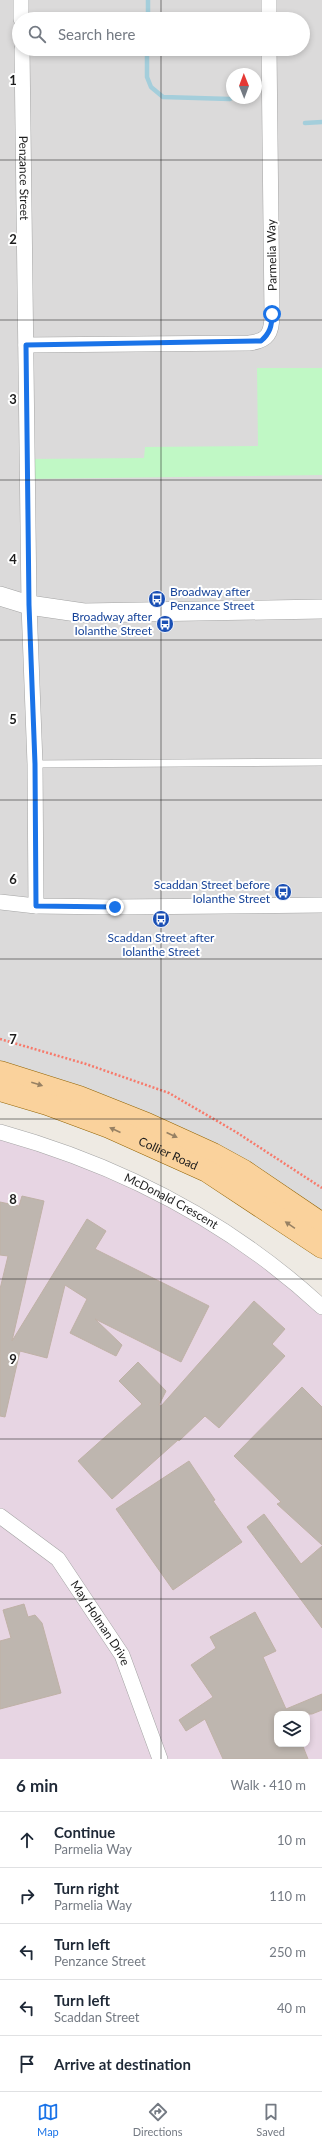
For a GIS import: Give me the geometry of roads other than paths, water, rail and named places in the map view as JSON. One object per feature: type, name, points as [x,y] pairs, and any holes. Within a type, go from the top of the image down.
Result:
[{"type":"main road","name":"Collier Road","points":[[0,1072],[79,1097],[148,1124],[213,1154],[244,1171],[322,1224]]},
{"type":"main road","name":"Collier Road","points":[[0,1090],[47,1104],[109,1127],[207,1171],[322,1248]]},
{"type":"street","points":[[21,0],[21,12]]},
{"type":"street","points":[[268,0],[269,12]]},
{"type":"street","name":"Penzance Street","points":[[22,56],[29,605],[35,764],[36,906]]},
{"type":"street","name":"Parmelia Way","points":[[26,345],[249,343],[261,341],[268,335],[272,326],[269,56]]},
{"type":"street","points":[[0,596],[29,605],[84,613],[322,609]]},
{"type":"street","points":[[0,902],[36,906],[201,907],[322,904]]},
{"type":"street","name":"McDonald Crescent","points":[[0,1132],[49,1146],[140,1182],[223,1228],[306,1292],[322,1307]]},
{"type":"street","name":"May Holman Drive","points":[[0,1516],[58,1559],[122,1655],[160,1759]]},
{"type":"lane","points":[[35,764],[322,762]]},
{"type":"waterway","points":[[148,0],[148,12]]},
{"type":"waterway","points":[[147,56],[147,77],[151,87],[163,97],[226,99]]},
{"type":"waterway","points":[[305,123],[322,122]]},
{"type":"place","name":"Broadway after Penzance Street","points":[[157,599]]},
{"type":"place","name":"Broadway after Iolanthe Street","points":[[165,624]]},
{"type":"place","name":"Scaddan Street before Iolanthe Street","points":[[283,892]]},
{"type":"place","name":"Scaddan Street after Iolanthe Street","points":[[161,919]]}]
